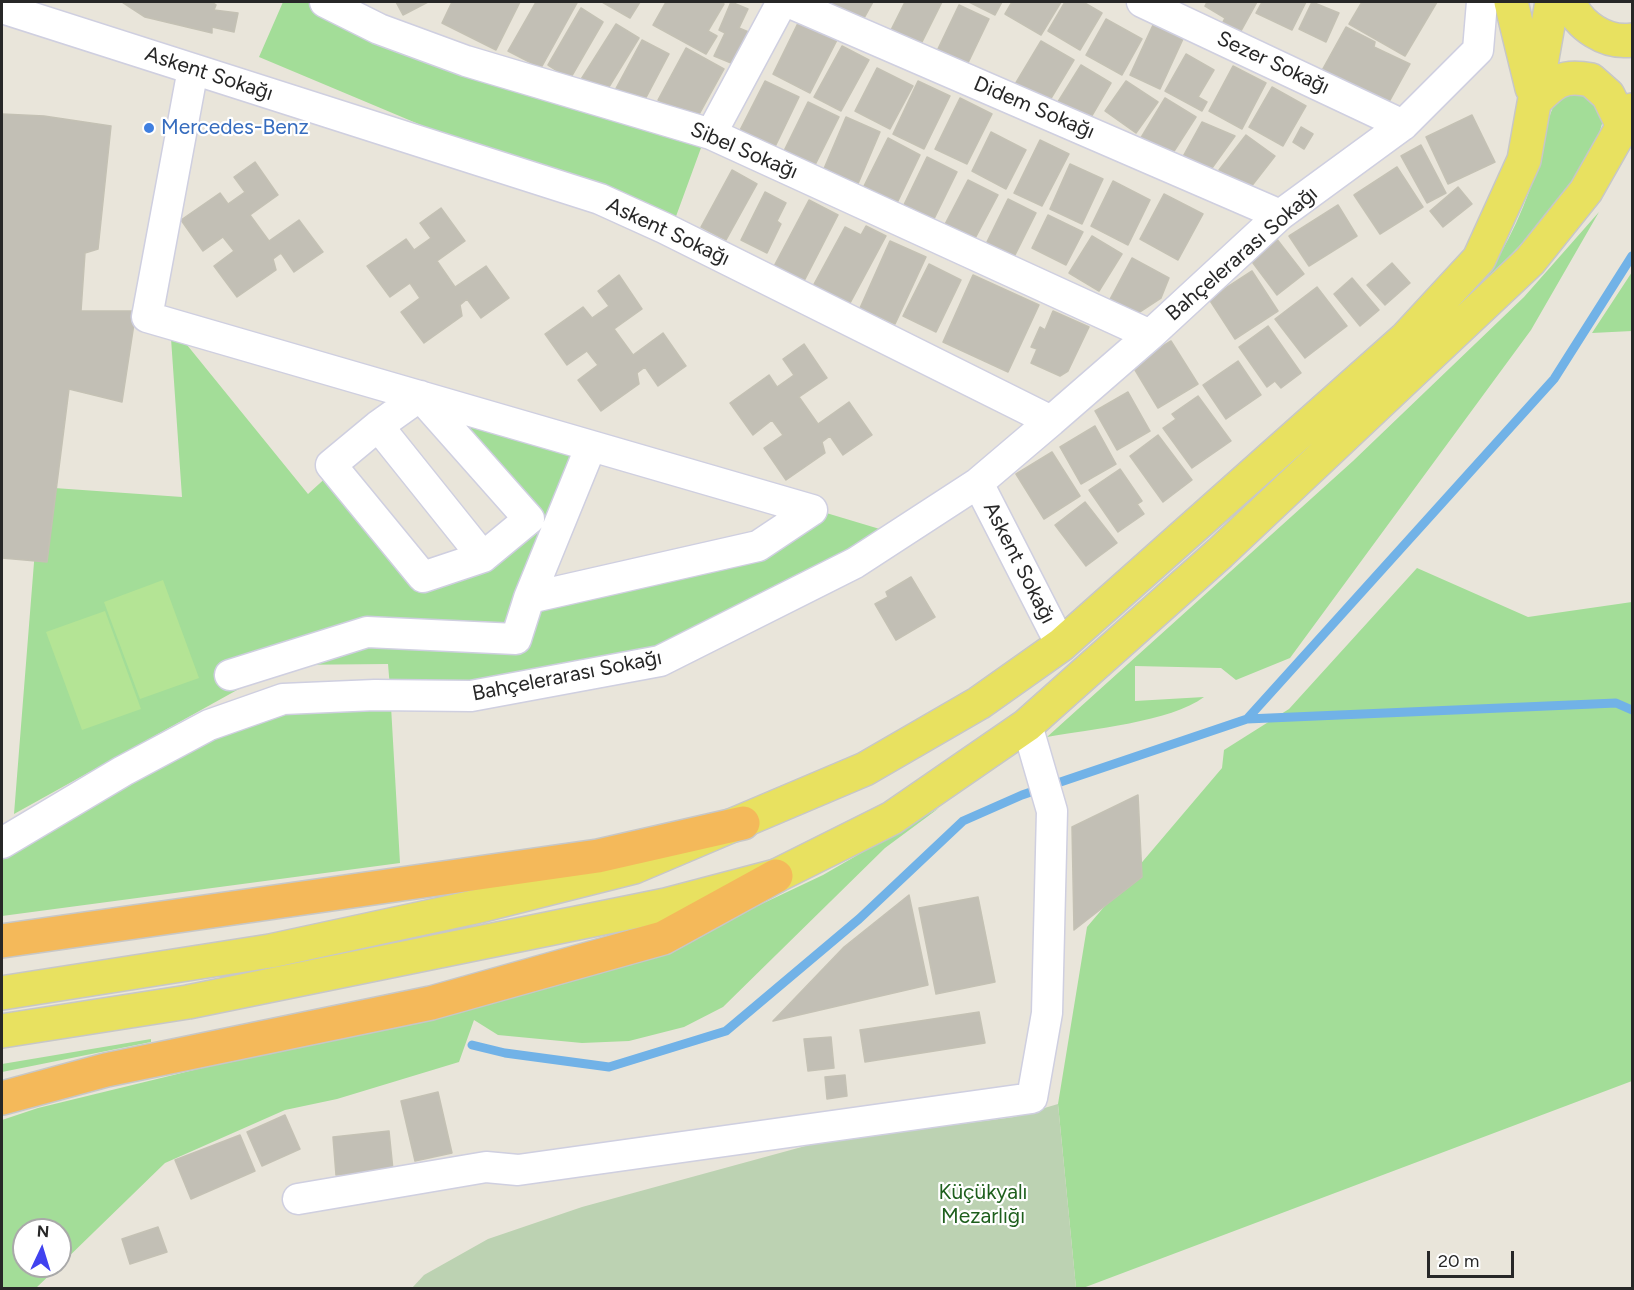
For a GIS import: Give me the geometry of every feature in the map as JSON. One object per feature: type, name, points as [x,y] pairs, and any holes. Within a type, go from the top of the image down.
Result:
[{"type":"highway","points":[[2,941],[598,856],[743,823]]},
{"type":"highway","points":[[2,1098],[106,1070],[431,1003],[663,938],[776,876]]},
{"type":"main road","points":[[1511,2],[1535,101]]},
{"type":"main road","points":[[2,993],[270,951],[479,906],[634,867],[743,823],[865,769],[979,703],[1061,645],[1406,338],[1479,259],[1524,160],[1552,2]]},
{"type":"main road","points":[[1569,2],[1575,16],[1595,31],[1618,42],[1632,40]]},
{"type":"main road","points":[[2,1031],[188,1002],[666,905],[776,876],[892,818],[1027,725],[1220,553],[1530,261],[1586,190],[1628,119],[1608,95],[1591,80],[1578,77],[1553,83],[1535,101]]},
{"type":"street","name":"Sibel Sokağı","points":[[325,2],[379,29],[466,61],[711,134],[1150,335]]},
{"type":"street","points":[[711,134],[782,2]]},
{"type":"street","name":"Didem Sokağı","points":[[788,2],[1280,215]]},
{"type":"street","name":"Sezer Sokağı","points":[[1142,2],[1403,125]]},
{"type":"street","name":"Bahçelerarası Sokağı","points":[[1051,421],[1150,335],[1280,215],[1403,125],[1478,50],[1482,2]]},
{"type":"street","name":"Askent Sokağı","points":[[2,8],[600,199],[664,228],[1051,421],[978,483],[1061,645]]},
{"type":"street","points":[[193,69],[147,317],[812,510],[758,546],[530,598]]},
{"type":"street","points":[[420,396],[529,519],[483,557],[423,577],[331,465],[378,426],[420,396]]},
{"type":"street","points":[[378,426],[483,557]]},
{"type":"street","points":[[230,675],[367,632],[516,639],[530,598],[591,446]]},
{"type":"street","name":"Bahçelerarası Sokağı","points":[[2,843],[123,771],[209,724],[283,699],[375,695],[471,696],[660,661],[855,563],[978,483]]},
{"type":"street","points":[[298,1199],[486,1167],[518,1170],[1032,1098],[1047,1013],[1050,806],[1027,725]]},
{"type":"green space","points":[[283,2],[339,2],[705,137],[671,230],[259,57]]},
{"type":"green space","points":[[1581,91],[1605,111],[1598,136],[1587,160],[1572,184],[1537,228],[1480,285],[1500,255],[1530,189],[1553,107],[1565,94]]},
{"type":"green space","points":[[1599,212],[1531,330],[1290,658],[1236,680],[1221,668],[1135,666],[1135,701],[1204,697],[1190,706],[1151,719],[1047,737],[1353,461],[1524,297]]},
{"type":"green space","points":[[1632,272],[1632,331],[1592,333]]},
{"type":"green space","points":[[170,324],[308,494],[330,474],[423,577],[527,518],[420,396],[580,452],[530,597],[758,546],[813,509],[903,536],[660,661],[390,689],[400,863],[2,916],[2,846],[283,699],[390,688],[388,664],[282,665],[14,814],[40,487],[182,497]]},
{"type":"green space","points":[[1417,568],[1528,617],[1632,602],[1632,1081],[1083,1288],[1076,1288],[1058,1104],[1087,927],[1222,768],[1224,750],[1289,709]]},
{"type":"green space","points":[[163,580],[199,678],[140,699],[104,602]]},
{"type":"green space","points":[[105,611],[141,709],[82,730],[46,632]]},
{"type":"green space","points":[[939,808],[885,848],[723,1007],[684,1027],[629,1041],[582,1043],[498,1035],[474,1020],[459,1062],[337,1099],[285,1110],[165,1163],[72,1253],[72,1218],[12,1218],[12,1278],[46,1278],[36,1288],[2,1288],[2,1120],[38,1108],[641,961],[823,875]]},
{"type":"green space","points":[[151,1039],[151,1042],[2,1072],[2,1064]]},
{"type":"green space","name":"Küçükyalı Mezarlığı","points":[[1058,1104],[1076,1288],[412,1288],[424,1275],[488,1239],[582,1207],[820,1142],[1014,1117]]},
{"type":"building","points":[[122,2],[211,2],[216,5],[214,10],[238,13],[234,32],[212,27],[212,33],[145,17]]},
{"type":"building","points":[[396,2],[428,2],[403,15]]},
{"type":"building","points":[[452,2],[520,2],[496,50],[442,23]]},
{"type":"building","points":[[536,2],[577,3],[541,68],[508,51]]},
{"type":"building","points":[[602,2],[640,2],[630,18]]},
{"type":"building","points":[[666,2],[720,2],[724,4],[708,31],[717,36],[706,54],[653,25]]},
{"type":"building","points":[[731,2],[748,9],[739,28],[751,33],[736,65],[714,56],[725,33],[719,30]]},
{"type":"building","points":[[829,2],[873,2],[863,20]]},
{"type":"building","points":[[905,2],[942,2],[919,48],[889,34]]},
{"type":"building","points":[[969,2],[1002,2],[995,15]]},
{"type":"building","points":[[1012,2],[1061,2],[1041,35],[1005,14]]},
{"type":"building","points":[[1065,2],[1083,2],[1102,13],[1080,50],[1048,31]]},
{"type":"building","points":[[1207,2],[1257,2],[1241,31],[1223,22],[1225,18],[1205,6]]},
{"type":"building","points":[[1262,2],[1306,2],[1292,30],[1256,13]]},
{"type":"building","points":[[1312,2],[1339,13],[1326,42],[1299,29]]},
{"type":"building","points":[[1362,2],[1437,2],[1405,56],[1349,24]]},
{"type":"building","points":[[959,5],[989,19],[966,67],[936,53]]},
{"type":"building","points":[[581,8],[603,22],[570,79],[548,65]]},
{"type":"building","points":[[1106,19],[1142,39],[1122,75],[1086,55]]},
{"type":"building","points":[[799,21],[837,40],[810,93],[773,74]]},
{"type":"building","points":[[616,24],[639,38],[604,95],[580,81]]},
{"type":"building","points":[[1153,25],[1183,39],[1160,89],[1130,75]]},
{"type":"building","points":[[1346,27],[1375,42],[1374,47],[1410,64],[1389,102],[1320,74]]},
{"type":"building","points":[[642,40],[669,54],[640,109],[613,94]]},
{"type":"building","points":[[1041,41],[1074,60],[1047,105],[1014,86]]},
{"type":"building","points":[[842,46],[869,60],[841,111],[814,97]]},
{"type":"building","points":[[686,48],[724,69],[696,120],[658,100]]},
{"type":"building","points":[[1186,54],[1214,70],[1198,97],[1207,102],[1202,111],[1165,91]]},
{"type":"building","points":[[1081,65],[1111,83],[1087,124],[1056,105]]},
{"type":"building","points":[[1233,66],[1266,83],[1242,129],[1209,111]]},
{"type":"building","points":[[877,68],[913,86],[890,129],[855,111]]},
{"type":"building","points":[[765,81],[799,97],[772,153],[737,136]]},
{"type":"building","points":[[918,81],[950,96],[924,149],[893,134]]},
{"type":"building","points":[[1126,81],[1158,102],[1136,133],[1105,111]]},
{"type":"building","points":[[1272,87],[1306,106],[1283,146],[1249,127]]},
{"type":"building","points":[[960,98],[992,114],[967,164],[935,149]]},
{"type":"building","points":[[1165,98],[1196,117],[1169,159],[1139,141]]},
{"type":"building","points":[[808,102],[839,117],[812,171],[781,157]]},
{"type":"building","points":[[2,114],[44,116],[111,126],[98,249],[85,253],[81,311],[136,311],[122,402],[69,389],[47,562],[2,558]]},
{"type":"building","points":[[1472,115],[1495,162],[1448,184],[1426,137]]},
{"type":"building","points":[[846,117],[880,132],[857,186],[823,171]]},
{"type":"building","points":[[1202,122],[1235,136],[1207,175],[1180,162]]},
{"type":"building","points":[[1301,127],[1313,134],[1304,149],[1293,142]]},
{"type":"building","points":[[991,132],[1026,150],[1006,189],[972,171]]},
{"type":"building","points":[[1246,135],[1275,156],[1247,192],[1219,170]]},
{"type":"building","points":[[888,138],[920,155],[897,203],[864,186]]},
{"type":"building","points":[[1040,140],[1069,154],[1042,206],[1014,193]]},
{"type":"building","points":[[1421,145],[1446,193],[1427,203],[1401,156]]},
{"type":"building","points":[[927,157],[957,172],[930,227],[900,213]]},
{"type":"building","points":[[255,162],[278,195],[250,215],[269,241],[299,220],[323,252],[294,272],[281,253],[273,259],[276,270],[237,297],[214,266],[234,251],[223,237],[203,251],[181,220],[220,193],[228,204],[245,192],[234,177]]},
{"type":"building","points":[[1070,164],[1103,179],[1082,224],[1050,209]]},
{"type":"building","points":[[1397,167],[1423,207],[1380,234],[1354,195]]},
{"type":"building","points":[[732,170],[757,184],[726,240],[701,227]]},
{"type":"building","points":[[968,180],[998,195],[971,246],[942,230]]},
{"type":"building","points":[[1113,181],[1150,200],[1128,245],[1091,226]]},
{"type":"building","points":[[1458,187],[1472,204],[1443,227],[1430,211]]},
{"type":"building","points":[[765,192],[786,203],[777,221],[781,224],[767,253],[741,240]]},
{"type":"building","points":[[1164,194],[1203,214],[1178,260],[1140,239]]},
{"type":"building","points":[[1008,199],[1036,213],[1013,259],[985,246]]},
{"type":"building","points":[[809,200],[838,215],[802,285],[772,270]]},
{"type":"building","points":[[1338,205],[1357,236],[1309,266],[1289,236]]},
{"type":"building","points":[[441,208],[465,241],[437,261],[455,287],[486,266],[509,298],[481,318],[467,299],[460,305],[462,316],[424,343],[401,312],[420,298],[410,283],[390,297],[367,266],[406,239],[414,250],[431,238],[420,223]]},
{"type":"building","points":[[1048,215],[1083,232],[1066,265],[1032,248]]},
{"type":"building","points":[[866,226],[886,236],[849,305],[813,286],[845,227],[861,235]]},
{"type":"building","points":[[1092,236],[1122,254],[1099,291],[1069,273]]},
{"type":"building","points":[[1276,238],[1304,274],[1277,295],[1250,259]]},
{"type":"building","points":[[890,241],[926,257],[895,324],[860,308]]},
{"type":"building","points":[[1132,258],[1169,278],[1161,298],[1132,317],[1108,303]]},
{"type":"building","points":[[1392,263],[1410,283],[1385,305],[1367,285]]},
{"type":"building","points":[[929,264],[961,280],[936,332],[903,316]]},
{"type":"building","points":[[1252,271],[1278,311],[1235,339],[1209,299]]},
{"type":"building","points":[[619,275],[642,309],[614,329],[633,355],[663,333],[686,366],[658,386],[645,367],[637,373],[639,384],[601,411],[578,380],[598,365],[587,351],[567,365],[545,334],[583,307],[592,318],[609,306],[598,291]]},
{"type":"building","points":[[973,275],[1039,305],[1008,372],[943,342]]},
{"type":"building","points":[[1352,278],[1379,310],[1360,326],[1334,294]]},
{"type":"building","points":[[1317,287],[1347,326],[1305,358],[1275,319]]},
{"type":"building","points":[[1053,311],[1089,327],[1068,371],[1060,376],[1031,363],[1037,349],[1031,347],[1040,327],[1045,330]]},
{"type":"building","points":[[1268,326],[1301,373],[1281,388],[1275,381],[1267,387],[1239,347]]},
{"type":"building","points":[[1171,341],[1198,384],[1158,408],[1132,365]]},
{"type":"building","points":[[804,344],[827,378],[799,397],[818,424],[849,402],[872,435],[843,455],[830,436],[822,442],[825,453],[786,480],[764,448],[783,435],[772,420],[753,435],[730,403],[769,375],[777,387],[794,375],[783,359]]},
{"type":"building","points":[[1238,361],[1261,395],[1226,419],[1203,385]]},
{"type":"building","points":[[1128,392],[1150,431],[1117,450],[1095,411]]},
{"type":"building","points":[[1198,396],[1231,441],[1192,468],[1163,428],[1176,419],[1172,414]]},
{"type":"building","points":[[1095,426],[1116,464],[1081,484],[1060,447]]},
{"type":"building","points":[[1158,435],[1192,480],[1163,502],[1130,456]]},
{"type":"building","points":[[1052,452],[1080,496],[1044,519],[1016,474]]},
{"type":"building","points":[[1120,469],[1142,501],[1137,504],[1144,514],[1118,532],[1089,490]]},
{"type":"building","points":[[1085,502],[1117,543],[1086,566],[1055,525]]},
{"type":"building","points":[[911,577],[935,617],[896,640],[875,604],[888,597],[886,592]]},
{"type":"building","points":[[1138,795],[1142,877],[1074,930],[1072,827]]},
{"type":"building","points":[[909,895],[928,985],[773,1021],[844,947]]},
{"type":"building","points":[[978,897],[995,982],[936,994],[919,908]]},
{"type":"building","points":[[979,1012],[985,1043],[865,1062],[860,1030]]},
{"type":"building","points":[[831,1037],[834,1068],[808,1071],[804,1039]]},
{"type":"building","points":[[845,1075],[847,1096],[827,1099],[825,1077]]},
{"type":"building","points":[[438,1092],[452,1153],[415,1161],[401,1101]]},
{"type":"building","points":[[285,1115],[300,1149],[262,1166],[247,1132]]},
{"type":"building","points":[[389,1131],[393,1170],[336,1175],[333,1137]]},
{"type":"building","points":[[240,1135],[255,1171],[191,1199],[175,1160]]},
{"type":"building","points":[[158,1227],[167,1252],[130,1264],[122,1239]]},
{"type":"waterway","points":[[1247,719],[1554,379],[1632,256]]},
{"type":"waterway","points":[[472,1045],[505,1053],[609,1067],[726,1031],[859,919],[963,821],[1022,795],[1247,719],[1616,703],[1632,710]]},
{"type":"place","name":"Mercedes-Benz","points":[[149,128]]}]
